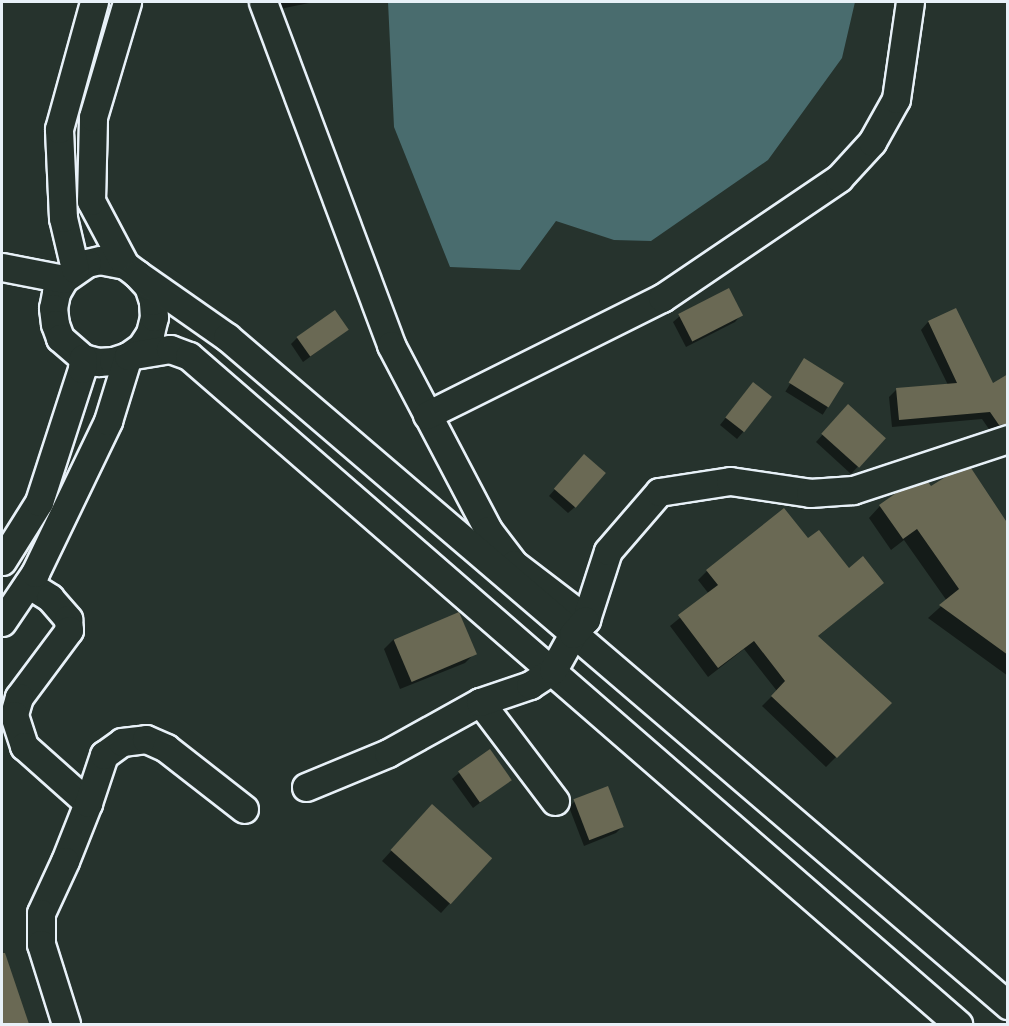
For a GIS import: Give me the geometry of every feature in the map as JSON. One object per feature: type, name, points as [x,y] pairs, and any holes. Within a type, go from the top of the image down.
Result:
[{"type":"street","points":[[94,2],[59,129],[63,218],[69,274],[56,293],[53,308],[60,338],[83,358],[98,362],[170,350],[189,356],[958,1024]]},
{"type":"street","points":[[2,622],[28,584],[108,421],[128,356],[141,346],[150,333],[154,317],[153,301],[148,286],[131,269],[91,201],[93,117],[127,2]]},
{"type":"street","points":[[263,2],[391,345],[488,530],[514,564],[580,626],[1008,1005]]},
{"type":"street","points":[[427,415],[662,298],[839,178],[872,142],[896,99],[910,2]]},
{"type":"street","points":[[2,267],[69,274],[100,260],[131,269],[227,337],[580,626]]},
{"type":"street","points":[[2,561],[39,502],[82,369],[83,358]]},
{"type":"street","points":[[306,787],[388,753],[480,702],[530,685],[553,670],[580,626],[608,551],[659,492],[730,481],[810,493],[853,490],[1008,439]]},
{"type":"street","points":[[28,584],[50,598],[68,619],[69,630],[19,697],[14,715],[24,746],[87,804]]},
{"type":"street","points":[[480,702],[555,801]]},
{"type":"street","points":[[66,1024],[41,944],[40,913],[65,861],[104,755],[122,742],[146,739],[165,748],[244,809]]},
{"type":"water","points":[[388,2],[855,2],[842,58],[768,160],[651,241],[614,240],[556,221],[520,270],[450,267],[394,127]]},
{"type":"building","points":[[729,288],[743,316],[692,341],[678,314]]},
{"type":"building","points":[[956,308],[993,383],[1008,374],[1008,424],[999,425],[990,412],[899,420],[896,388],[957,383],[928,321]]},
{"type":"building","points":[[335,310],[349,330],[310,357],[296,337]]},
{"type":"building","points":[[804,358],[844,383],[828,407],[789,383]]},
{"type":"building","points":[[753,382],[772,397],[744,432],[725,417]]},
{"type":"building","points":[[848,404],[886,438],[859,468],[821,434]]},
{"type":"building","points":[[584,454],[606,473],[576,508],[554,489]]},
{"type":"building","points":[[971,468],[1008,524],[1008,655],[939,605],[959,589],[917,529],[903,539],[879,505],[899,491],[928,482],[931,486],[947,476]]},
{"type":"building","points":[[784,508],[808,538],[819,530],[849,568],[863,556],[884,583],[818,636],[892,703],[837,758],[771,696],[785,681],[754,641],[718,668],[678,615],[718,585],[706,570]]},
{"type":"building","points":[[459,612],[477,654],[412,682],[394,640]]},
{"type":"building","points":[[490,749],[512,780],[480,802],[458,771]]},
{"type":"building","points":[[608,786],[624,827],[589,840],[573,799]]},
{"type":"building","points":[[432,804],[492,858],[451,904],[391,850]]},
{"type":"building","points":[[2,953],[5,953],[29,1024],[2,1024]]}]
